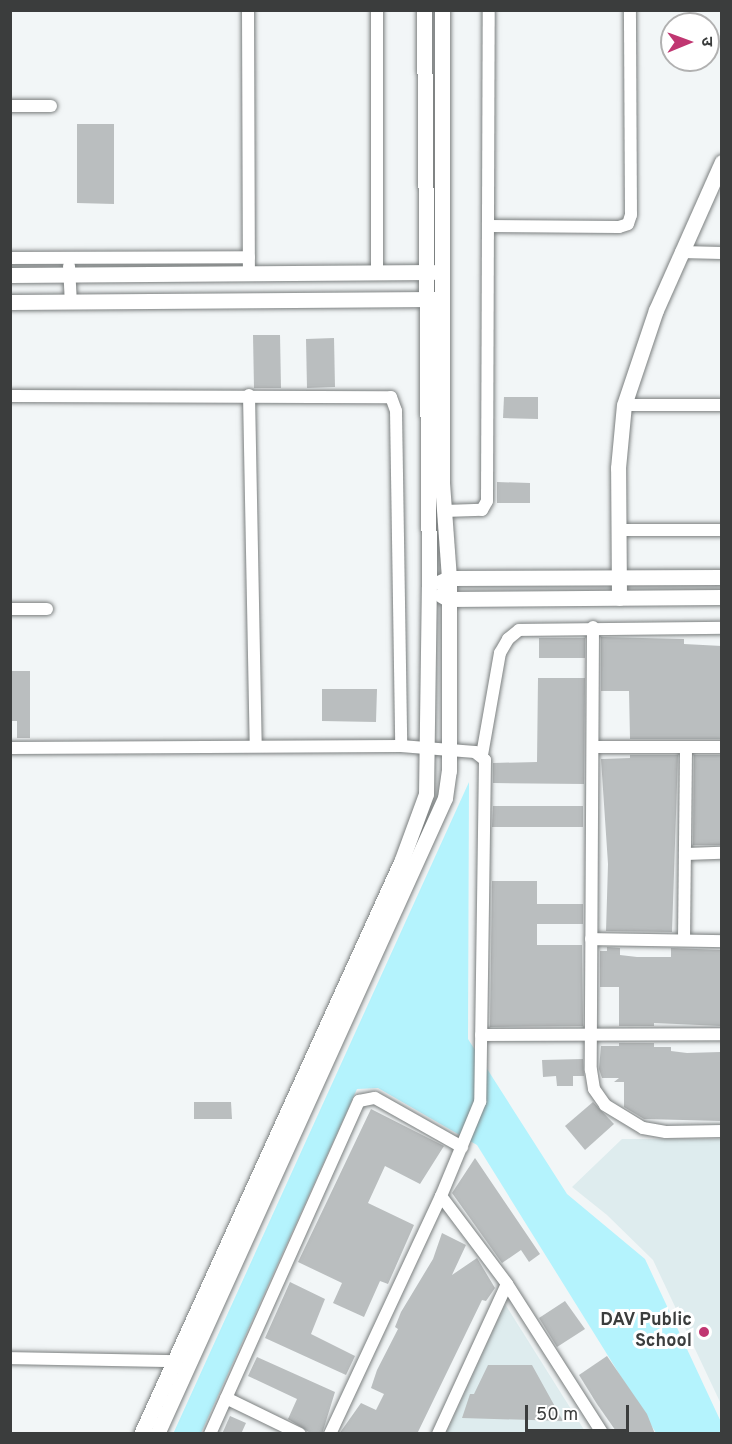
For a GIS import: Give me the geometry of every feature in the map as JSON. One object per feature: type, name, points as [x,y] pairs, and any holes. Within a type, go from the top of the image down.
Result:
[{"type":"street","points":[[248,10],[249,273]]},
{"type":"street","points":[[376,10],[377,272]]},
{"type":"street","points":[[141,1434],[401,862],[426,794],[429,587],[424,10]]},
{"type":"street","points":[[157,1434],[435,823],[444,798],[448,750],[449,578],[444,511],[442,10]]},
{"type":"street","points":[[444,511],[482,510],[488,501],[489,10]]},
{"type":"street","points":[[488,226],[619,227],[628,224],[631,215],[630,10]]},
{"type":"street","points":[[10,106],[51,106]]},
{"type":"street","points":[[619,598],[618,468],[624,405],[656,310],[722,162]]},
{"type":"street","points":[[681,252],[722,253]]},
{"type":"street","points":[[10,274],[69,266],[249,257]]},
{"type":"street","points":[[10,258],[69,266],[249,273],[443,272]]},
{"type":"street","points":[[69,266],[71,301]]},
{"type":"street","points":[[10,302],[443,298]]},
{"type":"street","points":[[249,394],[256,746]]},
{"type":"street","points":[[10,396],[385,395],[395,403],[401,746]]},
{"type":"street","points":[[624,405],[722,405]]},
{"type":"street","points":[[618,530],[722,530]]},
{"type":"street","points":[[429,587],[449,578],[722,577]]},
{"type":"street","points":[[429,587],[448,599],[722,597]]},
{"type":"street","points":[[10,609],[47,609]]},
{"type":"street","points":[[330,1434],[441,1196],[480,1102],[486,769],[482,755],[492,685],[508,639],[519,630],[538,627],[722,628]]},
{"type":"street","points":[[593,627],[591,1070],[594,1089],[605,1105],[643,1128],[666,1132],[722,1131]]},
{"type":"street","points":[[10,748],[401,746],[482,755]]},
{"type":"street","points":[[593,747],[722,747]]},
{"type":"street","points":[[684,940],[686,747]]},
{"type":"street","points":[[685,854],[722,854]]},
{"type":"street","points":[[591,939],[722,941]]},
{"type":"street","points":[[482,1035],[722,1034]]},
{"type":"street","points":[[210,1434],[359,1101],[375,1098],[464,1142]]},
{"type":"street","points":[[441,1196],[507,1284],[603,1434]]},
{"type":"street","points":[[438,1434],[507,1284]]},
{"type":"street","points":[[10,1358],[173,1361]]},
{"type":"street","points":[[226,1398],[300,1434]]},
{"type":"shaded area","points":[[469,782],[468,1039],[567,1194],[645,1259],[721,1422],[721,1433],[656,1433],[477,1145],[378,1088],[357,1089],[201,1433],[173,1434]]},
{"type":"shaded area","name":"DAV Public School","points":[[622,1139],[721,1139],[721,1404],[653,1260],[607,1215],[572,1187]]},
{"type":"shaded area","points":[[505,1304],[586,1433],[446,1433]]},
{"type":"building","points":[[77,124],[114,124],[114,204],[77,203]]},
{"type":"building","points":[[253,335],[280,335],[281,388],[254,388]]},
{"type":"building","points":[[334,338],[335,387],[307,388],[306,339]]},
{"type":"building","points":[[504,397],[538,397],[538,419],[503,418]]},
{"type":"building","points":[[497,482],[530,483],[530,503],[497,503]]},
{"type":"building","points":[[601,637],[684,639],[684,644],[722,646],[722,739],[630,739],[629,691],[601,691]]},
{"type":"building","points":[[539,638],[585,638],[585,658],[539,658]]},
{"type":"building","points":[[10,671],[30,671],[30,738],[17,738],[17,721],[10,721]]},
{"type":"building","points":[[538,678],[585,678],[584,784],[493,783],[493,763],[537,762]]},
{"type":"building","points":[[322,689],[377,689],[376,722],[322,721]]},
{"type":"building","points":[[630,755],[678,755],[672,932],[606,931],[608,864],[601,759],[630,758]]},
{"type":"building","points":[[694,755],[722,755],[722,845],[693,845]]},
{"type":"building","points":[[493,806],[583,806],[583,827],[492,827]]},
{"type":"building","points":[[492,881],[537,881],[537,904],[583,904],[583,924],[537,924],[537,945],[582,945],[583,1026],[490,1027]]},
{"type":"building","points":[[607,947],[620,948],[620,955],[637,957],[671,957],[671,948],[721,950],[722,1026],[654,1023],[654,1026],[619,1026],[619,987],[600,987],[600,951],[607,951]]},
{"type":"building","points":[[619,1043],[654,1043],[654,1047],[671,1047],[671,1051],[687,1053],[720,1052],[722,1121],[644,1119],[624,1107],[624,1082],[614,1082],[619,1078],[602,1078],[599,1069],[601,1046],[619,1046]]},
{"type":"building","points":[[583,1059],[584,1076],[573,1076],[573,1086],[557,1086],[556,1076],[543,1077],[542,1060]]},
{"type":"building","points":[[194,1102],[231,1102],[232,1119],[194,1119]]},
{"type":"building","points":[[593,1102],[614,1124],[585,1150],[565,1126]]},
{"type":"building","points":[[371,1109],[444,1146],[420,1184],[385,1166],[368,1203],[414,1225],[388,1284],[380,1281],[364,1317],[333,1303],[342,1283],[298,1262]]},
{"type":"building","points":[[475,1158],[540,1254],[529,1262],[521,1250],[502,1263],[452,1193]]},
{"type":"building","points":[[442,1233],[466,1245],[452,1275],[477,1258],[495,1288],[486,1301],[482,1300],[417,1434],[339,1434],[361,1403],[376,1410],[384,1394],[371,1388],[377,1370],[398,1329],[395,1327],[401,1312],[433,1259]]},
{"type":"building","points":[[290,1282],[325,1299],[311,1334],[355,1356],[346,1375],[265,1338]]},
{"type":"building","points":[[565,1301],[585,1329],[557,1347],[539,1318]]},
{"type":"building","points":[[607,1356],[647,1414],[655,1434],[618,1434],[579,1375]]},
{"type":"building","points":[[257,1357],[335,1392],[322,1434],[312,1434],[288,1419],[297,1399],[248,1376]]},
{"type":"building","points":[[488,1365],[532,1365],[563,1421],[462,1418],[470,1394],[474,1394]]},
{"type":"building","points":[[230,1416],[246,1423],[241,1434],[222,1434]]},
{"type":"place","name":"DAV Public School","points":[[704,1332]]}]
